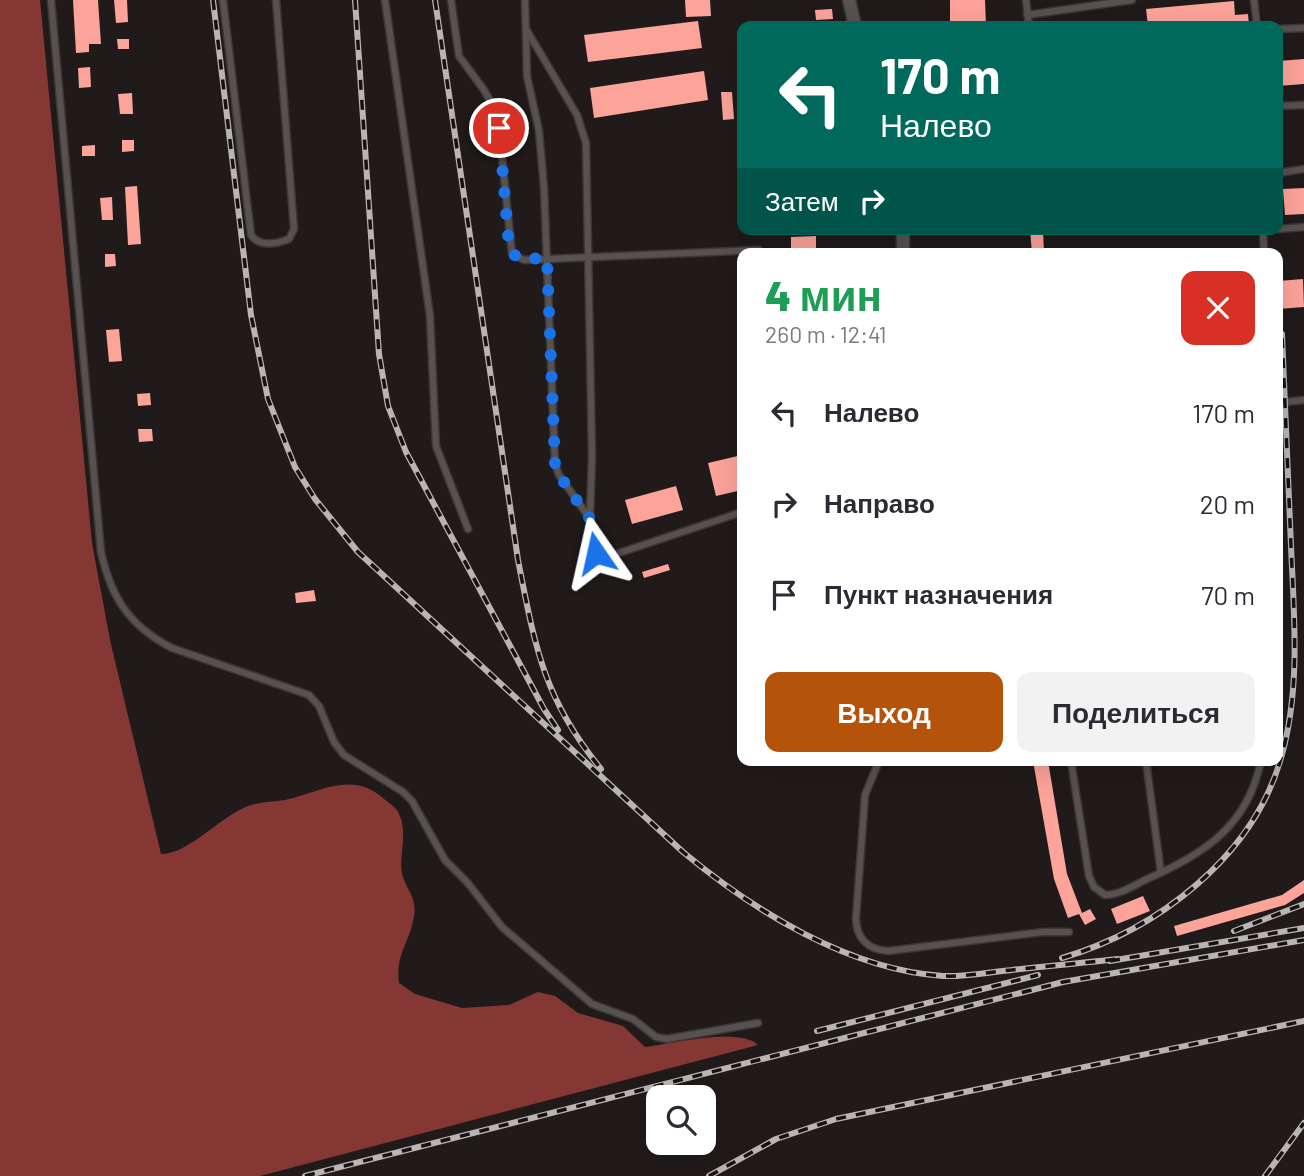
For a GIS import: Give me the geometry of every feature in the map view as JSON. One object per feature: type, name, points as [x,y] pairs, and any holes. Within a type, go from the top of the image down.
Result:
[{"type":"street","points":[[849,0],[854,21]]},
{"type":"lane","points":[[51,0],[101,552],[108,581],[127,614],[160,642],[172,648],[309,695],[319,706],[334,742],[344,755],[403,792],[412,801],[444,860],[467,882],[493,917],[592,1004],[633,1019],[656,1037],[667,1038],[758,1023]]},
{"type":"lane","points":[[223,0],[251,235],[257,242],[264,244],[289,239],[294,229],[276,0]]},
{"type":"lane","points":[[385,0],[430,316],[436,446],[468,529]]},
{"type":"lane","points":[[452,0],[459,56],[489,98],[499,128],[509,247],[517,258],[737,251]]},
{"type":"lane","points":[[525,0],[527,76],[539,131],[555,464],[559,475],[590,519]]},
{"type":"lane","points":[[1026,0],[1028,21]]},
{"type":"lane","points":[[1027,15],[1132,0]]},
{"type":"lane","points":[[1254,0],[1256,21]]},
{"type":"lane","points":[[525,27],[561,86],[582,128],[588,164],[592,455],[590,519],[596,553],[604,558],[737,514]]},
{"type":"lane","points":[[1283,29],[1304,28]]},
{"type":"lane","points":[[1283,106],[1304,105]]},
{"type":"lane","points":[[1283,172],[1304,169]]},
{"type":"lane","points":[[1283,228],[1304,226]]},
{"type":"lane","points":[[1283,402],[1304,400]]},
{"type":"lane","points":[[877,766],[865,795],[856,918],[858,934],[862,940],[874,948],[888,951],[1044,932],[1069,932]]},
{"type":"lane","points":[[1071,766],[1089,876],[1094,887],[1105,895],[1112,895],[1201,853],[1224,833],[1245,803],[1259,766]]},
{"type":"lane","points":[[1147,766],[1161,873]]},
{"type":"shaded area","points":[[0,0],[40,0],[92,543],[110,640],[161,854],[171,853],[193,842],[248,806],[285,800],[336,786],[360,786],[372,790],[393,806],[402,822],[402,870],[415,910],[398,973],[399,983],[415,994],[462,1008],[509,1005],[538,992],[555,996],[578,1013],[623,1026],[645,1047],[721,1037],[736,1037],[758,1045],[260,1176],[0,1176]]},
{"type":"building","points":[[73,0],[98,0],[101,44],[89,44],[89,52],[76,53]]},
{"type":"building","points":[[114,0],[127,0],[128,22],[116,23]]},
{"type":"building","points":[[685,0],[710,0],[711,16],[686,17]]},
{"type":"building","points":[[950,0],[985,0],[986,21],[950,21]]},
{"type":"building","points":[[1234,1],[1235,15],[1248,14],[1249,21],[1147,21],[1146,9]]},
{"type":"building","points":[[832,9],[833,19],[816,20],[815,10]]},
{"type":"building","points":[[698,21],[702,48],[588,62],[584,35]]},
{"type":"building","points":[[117,39],[129,39],[129,49],[118,49]]},
{"type":"building","points":[[1304,59],[1304,84],[1283,86],[1283,61]]},
{"type":"building","points":[[90,67],[91,87],[79,88],[78,68]]},
{"type":"building","points":[[704,71],[708,100],[594,118],[590,88]]},
{"type":"building","points":[[721,92],[732,92],[734,119],[723,120]]},
{"type":"building","points":[[132,93],[133,114],[120,114],[118,94]]},
{"type":"building","points":[[122,140],[134,140],[134,151],[122,152]]},
{"type":"building","points":[[95,145],[95,156],[82,156],[82,146]]},
{"type":"building","points":[[137,186],[141,244],[128,245],[125,187]]},
{"type":"building","points":[[1304,188],[1304,214],[1285,215],[1283,189]]},
{"type":"building","points":[[112,197],[113,220],[102,220],[100,198]]},
{"type":"building","points":[[1030,235],[1043,235],[1044,248],[1032,248]]},
{"type":"building","points":[[816,236],[816,248],[791,248],[791,237]]},
{"type":"building","points":[[105,254],[115,254],[116,266],[105,267]]},
{"type":"building","points":[[1303,279],[1304,307],[1283,309],[1283,281]]},
{"type":"building","points":[[119,329],[122,361],[109,362],[106,330]]},
{"type":"building","points":[[150,393],[151,405],[138,406],[137,394]]},
{"type":"building","points":[[138,429],[152,429],[153,441],[139,442]]},
{"type":"building","points":[[737,456],[737,491],[716,496],[708,463]]},
{"type":"building","points":[[676,486],[683,510],[632,524],[625,500]]},
{"type":"building","points":[[668,564],[670,570],[644,578],[642,572]]},
{"type":"building","points":[[314,590],[316,601],[296,603],[295,593]]},
{"type":"building","points":[[1034,766],[1049,766],[1067,874],[1082,913],[1090,909],[1096,919],[1085,925],[1079,914],[1068,918],[1054,879]]},
{"type":"building","points":[[1304,880],[1304,893],[1285,905],[1177,936],[1174,926],[1282,895]]},
{"type":"building","points":[[1143,896],[1150,911],[1117,924],[1111,909]]},
{"type":"railway","points":[[213,0],[251,315],[268,399],[295,467],[315,499],[358,552],[683,852],[740,895],[804,934],[873,962],[943,976],[1118,959]]},
{"type":"railway","points":[[355,0],[379,354],[388,406],[406,452],[544,709],[558,730]]},
{"type":"railway","points":[[435,0],[518,560],[530,619],[536,645],[554,694],[581,743],[601,769]]},
{"type":"railway","points":[[1283,356],[1295,652],[1291,706],[1283,749]]},
{"type":"railway","points":[[1062,958],[1132,929],[1166,909],[1197,885],[1248,827],[1267,794],[1278,766]]},
{"type":"railway","points":[[1234,931],[1304,904]]},
{"type":"railway","points":[[1110,961],[1304,928]]},
{"type":"railway","points":[[305,1176],[1063,982],[1304,940]]},
{"type":"railway","points":[[817,1031],[1038,975]]},
{"type":"railway","points":[[709,1176],[776,1139],[836,1119],[1304,1021]]},
{"type":"railway","points":[[1265,1176],[1304,1123]]},
{"type":"route","points":[[499,128],[509,247],[517,258],[547,259],[556,469],[590,519],[596,553]]}]
